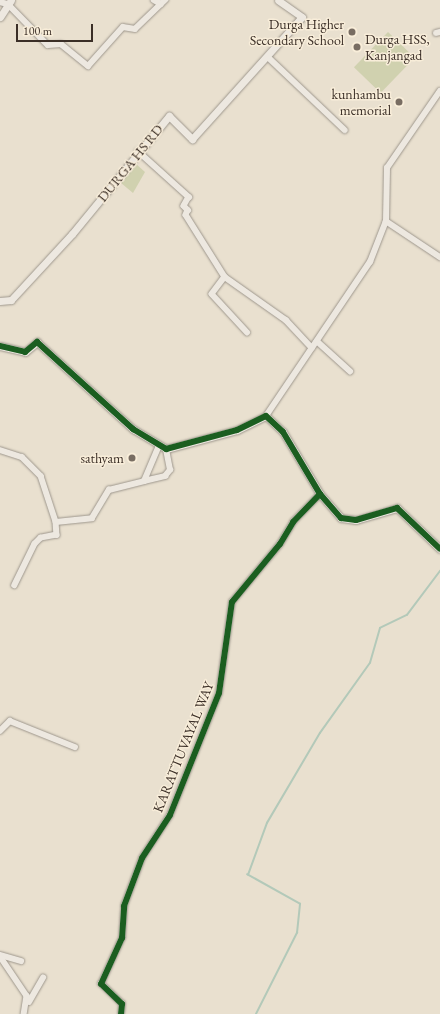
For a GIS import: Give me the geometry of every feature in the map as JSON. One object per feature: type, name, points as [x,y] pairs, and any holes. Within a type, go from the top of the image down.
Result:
[{"type":"street","points":[[154,0],[163,2]]},
{"type":"street","name":"DURGA HS RD","points":[[0,301],[11,300],[72,234],[138,151],[169,116],[192,139],[268,57],[302,17],[278,0]]},
{"type":"street","points":[[0,2],[10,2],[48,45],[61,44],[88,66],[123,27],[135,29],[163,2]]},
{"type":"street","points":[[0,17],[10,2]]},
{"type":"street","points":[[268,57],[345,130]]},
{"type":"street","points":[[144,481],[162,447],[237,430],[266,416],[370,262],[386,222],[387,168],[440,91]]},
{"type":"street","points":[[138,151],[189,197],[184,206],[188,210],[186,215],[225,277],[286,320],[312,348]]},
{"type":"street","points":[[386,222],[440,257]]},
{"type":"street","points":[[225,277],[212,294],[246,332]]},
{"type":"street","points":[[317,341],[350,371]]},
{"type":"street","points":[[0,346],[25,352],[37,342],[133,430],[162,447],[170,470],[165,476],[109,490],[92,518],[56,522]]},
{"type":"street","points":[[266,416],[283,432],[320,494],[341,518],[356,520],[397,508],[440,549]]},
{"type":"street","points":[[0,450],[22,457],[41,476],[56,522],[57,535],[41,538],[34,544],[15,585]]},
{"type":"street","name":"KARATTUVAYAL WAY","points":[[121,1014],[122,1004],[101,984],[122,938],[124,906],[142,858],[170,815],[219,693],[232,602],[280,544],[293,522],[320,494]]},
{"type":"street","points":[[0,731],[10,721],[75,747]]},
{"type":"street","points":[[0,956],[21,961]]},
{"type":"street","points":[[0,956],[28,1002]]},
{"type":"street","points":[[24,1014],[28,1002],[43,978]]},
{"type":"green space","points":[[388,32],[415,58],[381,93],[354,67]]},
{"type":"green space","points":[[135,163],[145,172],[133,193],[121,183]]},
{"type":"waterway","points":[[256,1014],[297,933],[300,904],[248,875],[267,823],[320,733],[370,663],[380,628],[407,615],[440,571]]},
{"type":"cycle path","points":[[0,346],[25,352],[37,342],[133,429],[166,449],[237,430],[266,416],[283,432],[320,494],[341,518],[356,520],[397,508],[440,549]]},
{"type":"cycle path","points":[[121,1014],[122,1004],[101,984],[122,938],[124,906],[142,858],[170,815],[219,693],[232,602],[280,544],[293,522],[320,494]]},
{"type":"place","name":"Durga Higher Secondary School","points":[[352,32]]},
{"type":"place","name":"Durga HSS, Kanjangad","points":[[357,47]]},
{"type":"place","name":"kunhambu memorial","points":[[399,102]]},
{"type":"place","name":"sathyam","points":[[132,458]]}]
